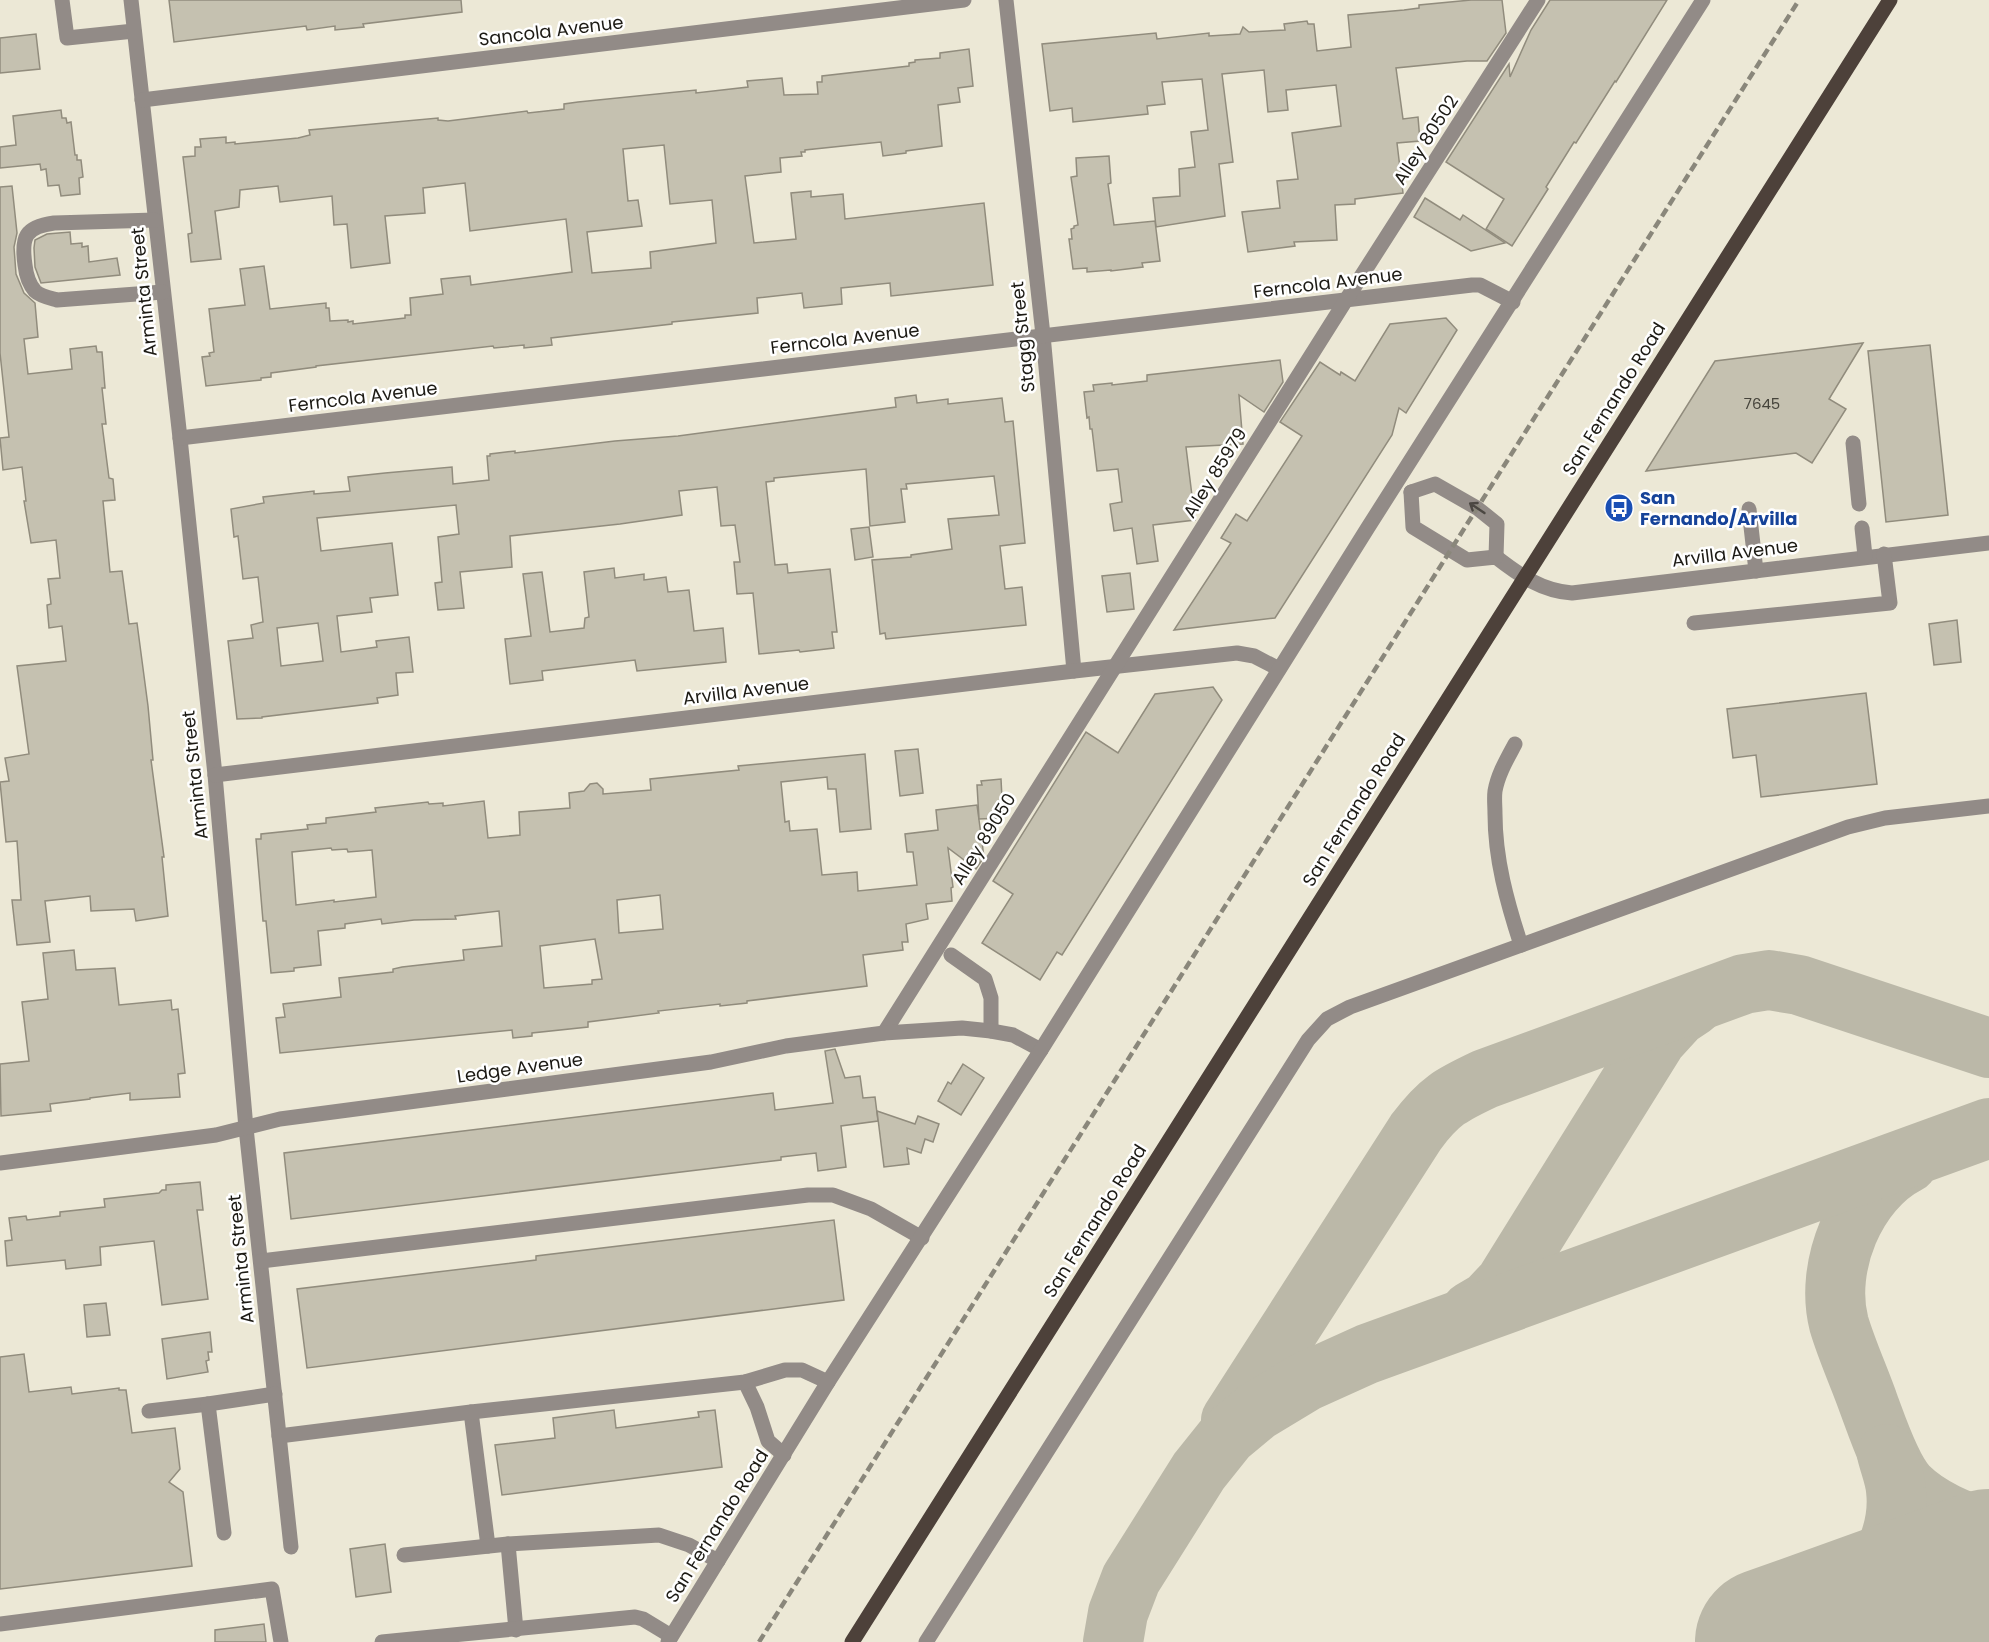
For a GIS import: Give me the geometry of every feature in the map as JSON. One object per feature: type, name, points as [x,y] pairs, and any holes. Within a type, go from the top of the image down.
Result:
[{"type":"main road","name":"San Fernando Road","points":[[852,1642],[1890,0]]},
{"type":"street","points":[[62,0],[67,38],[134,31]]},
{"type":"street","name":"Arminta Street","points":[[131,0],[215,775],[246,1128],[291,1547]]},
{"type":"street","name":"Sancola Avenue","points":[[142,100],[904,4],[964,0]]},
{"type":"street","name":"Stagg Street","points":[[1006,0],[1043,335],[1074,671]]},
{"type":"street","name":"Alley 80502","points":[[1346,300],[1538,0]]},
{"type":"street","name":"San Fernando Road","points":[[669,1639],[828,1382],[922,1238],[1396,483],[1703,0]]},
{"type":"street","points":[[155,220],[40,225],[28,232],[22,245],[27,278],[36,292],[47,297],[57,300],[163,292]]},
{"type":"street","name":"Ferncola Avenue","points":[[180,438],[1472,285],[1480,285],[1513,302]]},
{"type":"street","name":"Alley 85979","points":[[1116,666],[1346,300]]},
{"type":"street","points":[[1853,443],[1859,504]]},
{"type":"street","points":[[1396,483],[1411,492],[1435,484],[1478,508],[1497,524],[1496,557],[1467,560],[1413,527],[1411,492]]},
{"type":"street","points":[[1749,509],[1756,571]]},
{"type":"street","points":[[1862,528],[1865,556]]},
{"type":"street","name":"Arvilla Avenue","points":[[1496,557],[1524,579],[1559,592],[1572,593],[1865,556],[1989,543]]},
{"type":"street","points":[[1694,623],[1890,603],[1884,554]]},
{"type":"street","name":"Arvilla Avenue","points":[[215,775],[1237,653],[1254,656],[1279,669]]},
{"type":"street","name":"Alley 89050","points":[[884,1033],[1116,666]]},
{"type":"street","points":[[1515,744],[1501,771],[1495,792],[1495,830],[1502,881],[1521,945]]},
{"type":"street","points":[[926,1642],[1308,1040],[1327,1019],[1350,1007],[1848,827],[1886,818],[1989,806]]},
{"type":"street","points":[[951,955],[985,979],[991,998],[991,1030]]},
{"type":"street","name":"Ledge Avenue","points":[[0,1163],[216,1135],[292,1118],[711,1062],[786,1046],[884,1033],[962,1028],[991,1030],[1012,1035],[1041,1050]]},
{"type":"street","points":[[261,1261],[808,1195],[833,1195],[870,1209],[922,1238]]},
{"type":"street","points":[[279,1436],[745,1382],[785,1370],[802,1370],[828,1382]]},
{"type":"street","points":[[745,1382],[757,1407],[768,1441],[784,1455]]},
{"type":"street","points":[[149,1411],[275,1394]]},
{"type":"street","points":[[208,1404],[224,1533]]},
{"type":"street","points":[[471,1412],[488,1546]]},
{"type":"street","points":[[405,1555],[508,1544],[658,1535],[689,1545],[718,1561]]},
{"type":"street","points":[[508,1544],[516,1630]]},
{"type":"street","points":[[0,1624],[272,1589],[280,1642]]},
{"type":"street","points":[[382,1642],[634,1617],[643,1619],[669,1639]]},
{"type":"building","points":[[169,0],[461,0],[462,12],[363,24],[364,27],[335,30],[335,26],[307,30],[306,26],[174,42]]},
{"type":"building","points":[[1471,0],[1502,0],[1506,33],[1487,61],[1396,68],[1403,119],[1418,117],[1420,141],[1397,143],[1403,193],[1355,199],[1355,204],[1335,205],[1337,240],[1294,242],[1295,246],[1248,252],[1242,212],[1280,208],[1277,181],[1298,179],[1292,133],[1341,126],[1336,85],[1286,90],[1288,110],[1268,112],[1264,70],[1222,74],[1233,162],[1219,164],[1225,216],[1156,227],[1153,198],[1180,196],[1179,169],[1195,167],[1191,132],[1208,130],[1202,79],[1162,82],[1165,104],[1147,106],[1148,114],[1073,122],[1072,108],[1050,111],[1042,44],[1156,33],[1157,39],[1209,33],[1209,36],[1240,34],[1243,27],[1249,32],[1285,30],[1284,24],[1307,21],[1308,24],[1314,24],[1317,51],[1351,47],[1348,15],[1404,10],[1419,8],[1419,5]]},
{"type":"building","points":[[1550,0],[1667,0],[1616,82],[1576,143],[1574,142],[1512,246],[1486,229],[1504,199],[1446,162],[1509,64],[1510,77],[1531,30]]},
{"type":"building","points":[[36,34],[40,69],[0,73],[0,38]]},
{"type":"building","points":[[969,49],[973,86],[958,88],[960,102],[938,105],[942,146],[883,156],[881,142],[805,150],[801,152],[802,156],[780,158],[781,172],[745,176],[754,243],[796,239],[791,193],[811,191],[811,197],[843,194],[845,219],[984,203],[993,285],[891,296],[890,283],[841,288],[842,304],[804,308],[802,293],[757,298],[758,313],[551,338],[552,345],[524,348],[524,345],[494,348],[493,346],[316,366],[271,373],[271,377],[261,378],[261,380],[206,386],[202,357],[210,356],[209,353],[214,352],[209,309],[245,305],[240,269],[264,266],[270,309],[326,303],[326,308],[329,308],[330,321],[348,320],[348,322],[353,321],[353,324],[405,318],[405,315],[411,315],[410,298],[443,294],[441,279],[470,276],[471,285],[572,272],[566,219],[470,231],[465,183],[423,188],[425,213],[385,216],[390,263],[351,268],[347,224],[334,225],[332,196],[280,202],[278,186],[240,190],[239,207],[215,211],[221,259],[191,262],[188,234],[192,233],[183,157],[195,156],[195,147],[201,147],[200,139],[226,137],[226,143],[235,142],[235,144],[298,138],[310,135],[309,130],[438,118],[438,120],[448,121],[527,111],[528,113],[564,109],[564,104],[578,102],[748,87],[747,81],[782,78],[784,95],[818,94],[817,82],[822,82],[822,76],[909,66],[909,63],[915,60],[940,58],[940,53]],"holes":[[[664,145],[670,204],[712,200],[716,243],[650,252],[651,268],[592,273],[587,232],[642,226],[638,200],[628,201],[623,149]]]},
{"type":"building","points":[[61,110],[62,118],[66,118],[67,123],[71,122],[75,155],[77,155],[77,160],[81,160],[83,177],[79,178],[80,194],[61,196],[59,185],[48,186],[46,169],[41,170],[40,164],[0,168],[0,147],[16,145],[13,116]]},
{"type":"building","points":[[1109,156],[1111,183],[1108,184],[1114,225],[1155,221],[1160,261],[1142,263],[1143,267],[1111,271],[1087,272],[1087,268],[1073,269],[1069,239],[1072,239],[1071,229],[1078,225],[1071,177],[1077,176],[1076,158]]},
{"type":"building","points":[[12,186],[17,233],[14,247],[16,274],[24,293],[35,303],[38,337],[24,339],[28,374],[72,369],[70,349],[96,346],[97,352],[102,352],[105,388],[102,388],[106,424],[102,424],[109,478],[113,479],[115,500],[103,501],[110,572],[122,571],[129,624],[137,623],[164,857],[162,857],[168,916],[136,921],[134,909],[91,911],[90,896],[45,901],[50,942],[17,945],[12,900],[21,900],[17,841],[6,842],[0,782],[9,781],[5,758],[29,754],[17,666],[66,661],[62,626],[49,628],[47,605],[51,604],[48,579],[60,578],[56,540],[31,543],[24,501],[26,501],[22,467],[3,470],[0,438],[9,437],[0,353],[0,187]]},
{"type":"building","points":[[1425,198],[1460,220],[1463,215],[1505,243],[1471,251],[1414,217]]},
{"type":"building","points":[[70,232],[71,244],[82,243],[82,247],[88,246],[89,262],[117,258],[120,275],[41,283],[35,267],[35,240],[47,234]]},
{"type":"building","points":[[1446,318],[1457,330],[1406,413],[1399,408],[1392,435],[1275,618],[1174,630],[1231,543],[1221,538],[1236,514],[1247,521],[1302,436],[1280,422],[1320,362],[1340,375],[1341,372],[1355,381],[1390,324]]},
{"type":"building","points":[[1863,343],[1829,399],[1846,409],[1812,463],[1796,453],[1646,471],[1715,361]]},
{"type":"building","points":[[1930,345],[1948,515],[1886,522],[1868,351]]},
{"type":"building","points":[[1280,360],[1283,382],[1264,412],[1239,395],[1243,444],[1186,447],[1195,520],[1153,525],[1158,561],[1137,564],[1132,528],[1114,531],[1110,504],[1122,502],[1118,469],[1097,471],[1092,429],[1090,429],[1089,417],[1087,418],[1084,392],[1094,391],[1093,385],[1147,381],[1147,375]]},
{"type":"building","points":[[916,395],[917,403],[948,399],[948,404],[1002,398],[1005,422],[1013,421],[1025,543],[1000,546],[1005,589],[1022,587],[1026,625],[886,639],[885,633],[880,634],[872,560],[911,557],[911,555],[952,549],[948,519],[999,515],[994,476],[906,484],[907,489],[901,489],[905,522],[870,526],[866,469],[774,478],[774,481],[766,482],[775,565],[787,564],[788,573],[830,569],[837,632],[832,632],[834,648],[800,652],[799,650],[759,654],[753,593],[737,594],[734,562],[740,562],[735,525],[721,526],[717,487],[679,491],[682,515],[510,536],[512,567],[460,572],[464,608],[438,610],[435,583],[442,582],[438,537],[459,534],[456,505],[317,518],[321,551],[392,543],[398,595],[370,598],[372,612],[337,616],[341,652],[377,647],[376,641],[409,637],[413,672],[396,673],[398,695],[377,698],[378,703],[262,718],[237,719],[228,641],[253,638],[251,625],[263,622],[258,577],[243,579],[238,536],[234,537],[231,509],[264,503],[263,497],[314,491],[314,494],[350,491],[348,477],[452,467],[453,484],[489,480],[487,456],[490,454],[678,436],[896,407],[895,398]],"holes":[[[318,623],[323,661],[281,666],[277,628]]]},
{"type":"building","points":[[869,527],[873,557],[855,560],[851,529]]},
{"type":"building","points":[[614,568],[615,578],[644,574],[644,580],[666,577],[668,592],[689,590],[694,631],[723,628],[726,662],[637,671],[635,660],[542,671],[543,680],[510,684],[505,639],[531,636],[523,574],[542,572],[550,632],[584,628],[585,618],[589,617],[584,572]]},
{"type":"building","points":[[1130,573],[1134,609],[1107,612],[1102,576]]},
{"type":"building","points":[[1957,620],[1961,662],[1934,665],[1929,624]]},
{"type":"building","points":[[1213,687],[1222,700],[1062,955],[1057,952],[1040,980],[982,943],[1013,894],[993,881],[1086,732],[1118,753],[1155,694]]},
{"type":"building","points":[[1866,693],[1877,784],[1761,797],[1756,755],[1733,758],[1727,709]]},
{"type":"building","points":[[918,749],[923,793],[900,796],[895,751]]},
{"type":"building","points":[[865,754],[871,829],[840,832],[836,789],[828,789],[827,777],[781,782],[785,822],[789,821],[790,831],[817,829],[822,875],[857,872],[858,891],[917,885],[913,852],[907,852],[905,834],[938,830],[936,810],[977,805],[984,857],[976,869],[948,848],[953,887],[951,888],[952,901],[926,904],[928,919],[906,924],[908,942],[902,942],[903,950],[863,955],[867,986],[747,1001],[747,1003],[658,1011],[659,1013],[588,1022],[588,1027],[532,1033],[532,1036],[513,1038],[512,1030],[280,1053],[276,1018],[285,1017],[283,1004],[341,997],[339,978],[393,972],[393,969],[402,967],[464,960],[463,950],[502,946],[499,911],[455,916],[456,919],[414,920],[382,924],[381,919],[345,924],[345,928],[318,931],[321,965],[271,973],[266,921],[263,921],[256,839],[261,839],[261,834],[308,829],[307,825],[326,823],[326,818],[376,812],[375,808],[428,802],[429,804],[443,803],[443,806],[484,801],[488,838],[520,835],[519,812],[570,808],[569,793],[584,791],[590,784],[597,783],[603,789],[603,794],[651,790],[650,779],[739,770],[738,766]],"holes":[[[331,848],[332,850],[347,849],[348,852],[372,850],[376,897],[296,905],[292,852]],[[660,895],[663,929],[619,933],[617,900]],[[595,939],[602,979],[592,980],[592,984],[544,988],[540,946]]]},
{"type":"building","points":[[1001,779],[1003,818],[979,819],[977,785],[982,785],[981,781]]},
{"type":"building","points":[[74,950],[76,970],[115,968],[119,1005],[171,1000],[172,1010],[178,1009],[185,1073],[178,1074],[180,1097],[130,1100],[130,1093],[50,1104],[51,1111],[1,1116],[0,1064],[29,1061],[22,1002],[48,999],[43,953]]},
{"type":"building","points":[[835,1049],[845,1078],[860,1076],[863,1098],[875,1097],[878,1121],[841,1126],[846,1167],[818,1171],[816,1153],[781,1157],[781,1160],[291,1219],[284,1153],[773,1093],[775,1110],[833,1103],[825,1051]]},
{"type":"building","points":[[963,1064],[984,1078],[961,1115],[938,1101],[948,1082],[951,1084]]},
{"type":"building","points":[[877,1111],[915,1124],[918,1116],[939,1124],[933,1142],[925,1139],[921,1153],[907,1148],[909,1164],[884,1167]]},
{"type":"building","points":[[200,1182],[203,1210],[197,1210],[208,1299],[162,1305],[154,1241],[100,1247],[101,1265],[66,1269],[65,1260],[7,1266],[5,1241],[12,1240],[9,1218],[26,1216],[27,1220],[60,1216],[60,1212],[105,1207],[104,1199],[159,1193],[166,1190],[166,1185]]},
{"type":"building","points":[[834,1220],[844,1300],[307,1368],[297,1289],[536,1260],[536,1256]]},
{"type":"building","points":[[106,1303],[110,1335],[87,1337],[84,1305]]},
{"type":"building","points":[[210,1332],[212,1352],[208,1352],[209,1360],[206,1361],[208,1372],[167,1379],[162,1339]]},
{"type":"building","points":[[24,1354],[29,1392],[71,1387],[72,1394],[119,1388],[119,1390],[126,1390],[132,1433],[175,1428],[180,1469],[169,1482],[183,1492],[192,1566],[0,1589],[0,1357]]},
{"type":"building","points":[[614,1410],[616,1428],[699,1417],[698,1412],[715,1410],[722,1467],[502,1495],[495,1445],[555,1438],[553,1418]]},
{"type":"building","points":[[385,1544],[391,1592],[356,1597],[350,1549]]},
{"type":"building","points":[[264,1624],[266,1642],[215,1642],[215,1630]]},
{"type":"taxiway","points":[[1231,1420],[1416,1132],[1439,1106],[1454,1095],[1485,1079],[1744,984],[1769,980],[1799,985],[1989,1048]]},
{"type":"taxiway","points":[[1471,1311],[1488,1301],[1505,1283],[1657,1039],[1678,1016],[1693,1006]]},
{"type":"taxiway","points":[[1113,1642],[1118,1613],[1131,1579],[1199,1471],[1227,1436],[1257,1411],[1305,1382],[1367,1354],[1989,1128]]},
{"type":"taxiway","points":[[1908,1163],[1889,1175],[1873,1192],[1859,1211],[1848,1232],[1840,1255],[1836,1279],[1835,1302],[1839,1324],[1881,1437],[1902,1479],[1916,1494],[1935,1507],[1957,1518],[1989,1528]]},
{"type":"taxiway","points":[[1795,1633],[1854,1595],[1870,1578],[1884,1555],[1893,1530],[1897,1503],[1895,1481],[1887,1454]]},
{"type":"taxiway","points":[[1981,1642],[1989,1616]]},
{"type":"taxiway","points":[[1801,1631],[1842,1622],[1878,1622],[1907,1628],[1927,1642]]},
{"type":"runway","points":[[1769,1642],[1989,1563]]},
{"type":"railway","points":[[759,1642],[1799,0]]},
{"type":"place","name":"San Fernando/Arvilla","points":[[1619,508]]}]
